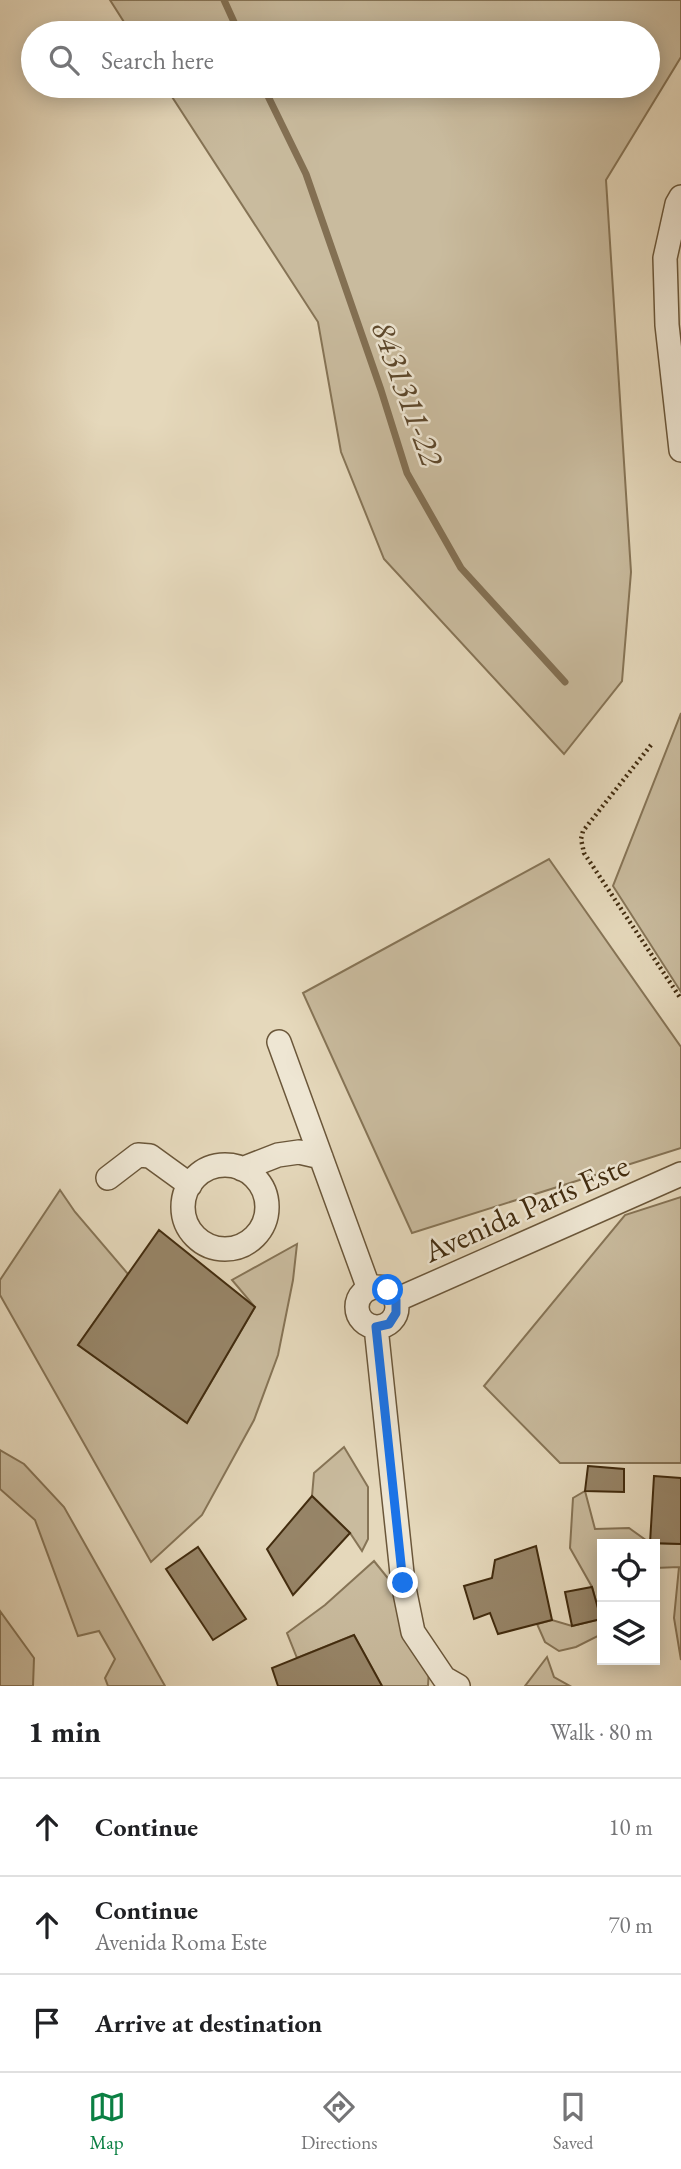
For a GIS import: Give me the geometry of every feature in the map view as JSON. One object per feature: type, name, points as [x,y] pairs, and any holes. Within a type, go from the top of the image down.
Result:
[{"type":"street","points":[[679,200],[665,258],[667,325],[681,450]]},
{"type":"street","points":[[279,1042],[369,1289]]},
{"type":"street","points":[[242,1169],[278,1155],[299,1152],[321,1157]]},
{"type":"street","points":[[108,1178],[138,1155],[150,1156],[190,1185]]},
{"type":"street","points":[[231,1166],[242,1169],[253,1175],[260,1184],[265,1195],[266,1219],[261,1229],[243,1245],[220,1249],[208,1245],[190,1230],[183,1208],[190,1185],[208,1169],[231,1166]]},
{"type":"street","name":"Avenida París Este","points":[[396,1300],[681,1174]]},
{"type":"street","points":[[369,1289],[388,1290],[396,1300],[394,1319],[383,1327],[364,1323],[357,1311],[359,1298],[369,1289]]},
{"type":"street","points":[[376,1327],[403,1583],[413,1632],[444,1678],[458,1686]]},
{"type":"path","points":[[651,745],[583,831],[581,839],[584,853],[681,999]]},
{"type":"shaded area","points":[[110,0],[681,0],[681,57],[660,91],[660,21],[123,21]]},
{"type":"shaded area","points":[[173,98],[656,98],[606,180],[631,572],[622,681],[564,754],[384,559],[341,452],[318,322]]},
{"type":"shaded area","points":[[681,713],[681,992],[613,886]]},
{"type":"shaded area","points":[[549,859],[681,1047],[681,1148],[412,1233],[303,993]]},
{"type":"shaded area","points":[[60,1190],[75,1212],[128,1274],[78,1345],[187,1423],[255,1307],[232,1280],[297,1244],[293,1280],[278,1355],[254,1420],[202,1515],[151,1562],[0,1295],[0,1280]]},
{"type":"shaded area","points":[[681,1197],[681,1463],[560,1463],[484,1386],[625,1215]]},
{"type":"shaded area","points":[[344,1447],[368,1487],[368,1539],[362,1551],[350,1533],[312,1496],[314,1473]]},
{"type":"shaded area","points":[[0,1450],[24,1464],[64,1507],[165,1686],[108,1686],[105,1678],[115,1659],[99,1631],[78,1636],[35,1520],[0,1489]]},
{"type":"shaded area","points":[[585,1491],[595,1529],[629,1528],[644,1539],[597,1539],[597,1605],[592,1587],[570,1548],[573,1498]]},
{"type":"shaded area","points":[[660,1543],[681,1544],[681,1660],[674,1618],[679,1567],[660,1568]]},
{"type":"shaded area","points":[[374,1561],[395,1587],[429,1668],[428,1686],[382,1686],[354,1635],[297,1658],[287,1633],[325,1605]]},
{"type":"shaded area","points":[[0,1611],[34,1658],[33,1686],[0,1686]]},
{"type":"shaded area","points":[[552,1620],[572,1626],[597,1620],[597,1636],[576,1647],[559,1651],[545,1642],[537,1624]]},
{"type":"shaded area","points":[[547,1657],[554,1677],[570,1686],[525,1686]]},
{"type":"building","points":[[159,1230],[255,1307],[187,1423],[78,1345]]},
{"type":"building","points":[[588,1466],[624,1469],[624,1492],[585,1491]]},
{"type":"building","points":[[654,1476],[681,1478],[681,1544],[660,1543],[660,1539],[650,1539]]},
{"type":"building","points":[[312,1496],[350,1533],[293,1595],[267,1549]]},
{"type":"building","points":[[536,1546],[552,1620],[498,1634],[490,1613],[474,1619],[464,1586],[492,1578],[495,1560]]},
{"type":"building","points":[[198,1547],[246,1619],[213,1640],[166,1569]]},
{"type":"building","points":[[592,1587],[597,1605],[597,1620],[572,1626],[565,1592]]},
{"type":"building","points":[[354,1635],[382,1686],[278,1686],[272,1668]]},
{"type":"waterway","name":"8431311-22","points":[[224,0],[234,21]]},
{"type":"waterway","name":"8431311-22","points":[[269,98],[306,174],[407,473],[461,568],[565,682]]},
{"type":"route","points":[[388,1290],[396,1300],[396,1313],[389,1324],[376,1327],[403,1583]]}]
